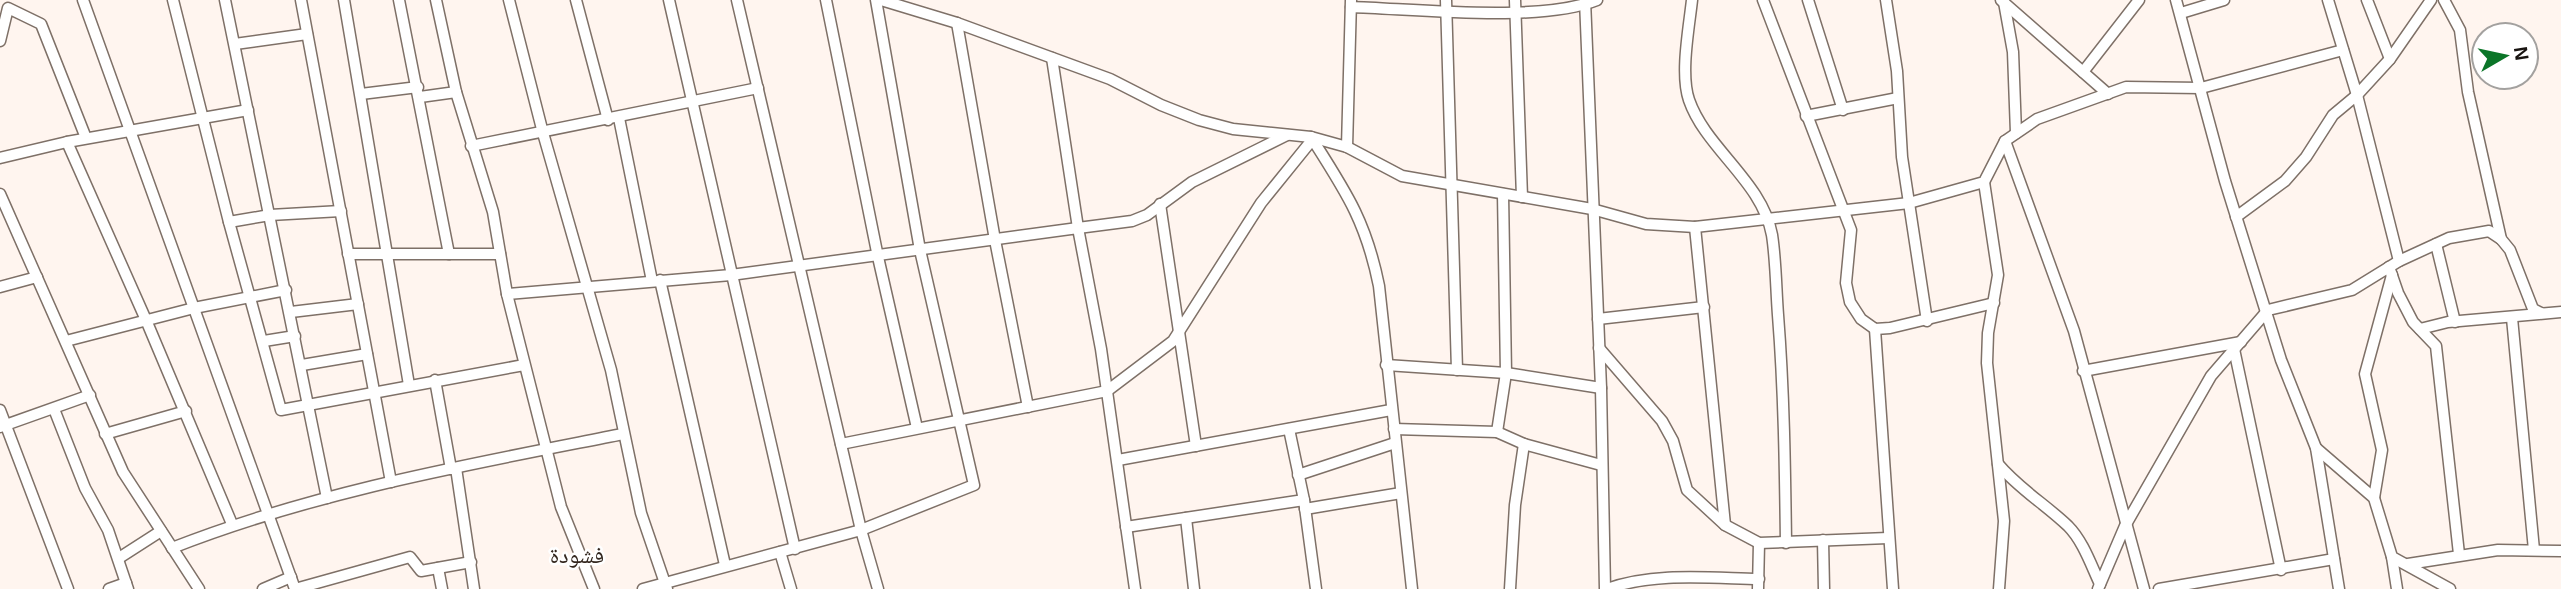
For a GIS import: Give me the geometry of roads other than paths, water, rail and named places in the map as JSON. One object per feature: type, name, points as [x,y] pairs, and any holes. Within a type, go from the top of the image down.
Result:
[{"type":"street","points":[[83,0],[295,589],[410,557],[421,571],[471,562]]},
{"type":"street","points":[[173,0],[229,222],[281,410],[524,365]]},
{"type":"street","points":[[225,0],[310,403],[327,498]]},
{"type":"street","points":[[301,0],[391,482]]},
{"type":"street","points":[[344,0],[409,385]]},
{"type":"street","points":[[399,0],[449,254]]},
{"type":"street","points":[[436,0],[456,92],[493,212],[507,294],[546,449],[567,527],[594,589]]},
{"type":"street","points":[[509,0],[543,133],[611,370],[641,513],[665,586]]},
{"type":"street","points":[[576,0],[608,120]]},
{"type":"street","points":[[669,0],[794,549]]},
{"type":"street","points":[[737,0],[861,530],[878,589]]},
{"type":"street","points":[[826,0],[878,257],[917,428]]},
{"type":"street","points":[[643,589],[665,586],[725,565],[861,530],[974,485],[957,421],[920,250],[878,0],[957,23],[1110,79],[1161,105],[1199,120],[1233,129],[1312,138],[1347,148],[1402,176],[1592,209],[1646,224],[1695,226],[1909,203],[1984,182]]},
{"type":"street","points":[[1515,0],[1522,197]]},
{"type":"street","points":[[1347,148],[1351,4],[1446,5],[1516,12],[1597,0]]},
{"type":"street","points":[[1692,0],[1687,50],[1689,101],[1744,178],[1768,220],[1772,236],[1784,400],[1786,543]]},
{"type":"street","points":[[1763,0],[1841,210],[1851,230],[1846,283],[1850,302],[1861,319],[1875,329],[1927,321],[1994,303]]},
{"type":"street","points":[[1808,0],[1843,110]]},
{"type":"street","points":[[1886,0],[1902,158],[1927,321]]},
{"type":"street","points":[[2083,72],[2138,0]]},
{"type":"street","points":[[2176,0],[2236,217],[2268,310],[2281,360],[2316,448],[2339,589]]},
{"type":"street","points":[[2180,13],[2224,0]]},
{"type":"street","points":[[2328,0],[2357,95],[2399,261]]},
{"type":"street","points":[[2367,0],[2390,59]]},
{"type":"street","points":[[2236,217],[2285,181],[2306,157],[2333,115],[2357,95],[2390,59],[2431,0]]},
{"type":"street","points":[[2444,0],[2460,30],[2468,92],[2501,239]]},
{"type":"street","points":[[2002,1],[2108,94]]},
{"type":"street","points":[[2002,1],[2013,52],[2016,133]]},
{"type":"street","points":[[1585,3],[1601,388],[1606,589],[1622,584],[1665,579],[1758,584],[1759,543]]},
{"type":"street","points":[[1446,5],[1457,370]]},
{"type":"street","points":[[0,41],[4,6],[41,24],[86,138]]},
{"type":"street","points":[[957,23],[1028,407]]},
{"type":"street","points":[[235,44],[307,34]]},
{"type":"street","points":[[1998,589],[2004,521],[1987,363],[1988,333],[1998,275],[1984,182],[2005,141],[2037,119],[2137,85],[2201,88],[2343,50]]},
{"type":"street","points":[[1052,58],[1118,460],[1135,589]]},
{"type":"street","points":[[471,146],[758,88]]},
{"type":"street","points":[[361,94],[456,92]]},
{"type":"street","points":[[1806,117],[1898,98]]},
{"type":"street","points":[[0,158],[86,138],[248,110]]},
{"type":"street","points":[[619,118],[725,565]]},
{"type":"street","points":[[507,294],[731,275],[1132,221],[1147,215],[1192,182],[1287,134]]},
{"type":"street","points":[[841,444],[1107,391],[1161,352],[1180,332],[1209,281],[1261,203],[1312,138]]},
{"type":"street","points":[[1312,138],[1353,202],[1371,245],[1379,286],[1412,589]]},
{"type":"street","points":[[2005,141],[2070,319],[2144,589]]},
{"type":"street","points":[[67,142],[186,411],[232,524]]},
{"type":"street","points":[[0,194],[122,472],[198,589]]},
{"type":"street","points":[[1497,432],[1506,373],[1503,194]]},
{"type":"street","points":[[1160,204],[1196,446]]},
{"type":"street","points":[[229,222],[270,215],[341,211]]},
{"type":"street","points":[[1695,226],[1725,525]]},
{"type":"street","points":[[2099,587],[2125,526],[2211,376],[2268,310],[2352,290],[2390,271],[2399,261],[2436,244],[2470,232],[2488,231],[2501,239],[2510,250],[2533,309],[2541,313]]},
{"type":"street","points":[[2436,244],[2455,321]]},
{"type":"street","points":[[348,254],[500,254]]},
{"type":"street","points":[[2390,271],[2413,323],[2432,340],[2437,353],[2459,554]]},
{"type":"street","points":[[2390,271],[2365,374],[2382,450],[2374,498],[2392,558],[2397,589]]},
{"type":"street","points":[[0,288],[37,277]]},
{"type":"street","points":[[66,341],[194,308],[286,290]]},
{"type":"street","points":[[291,312],[358,304]]},
{"type":"street","points":[[1598,318],[1704,307]]},
{"type":"street","points":[[2420,329],[2455,321],[2561,312]]},
{"type":"street","points":[[2512,318],[2534,550]]},
{"type":"street","points":[[1875,329],[1893,589]]},
{"type":"street","points":[[264,341],[296,336]]},
{"type":"street","points":[[2083,371],[2237,346]]},
{"type":"street","points":[[2237,346],[2281,570]]},
{"type":"street","points":[[1599,348],[1662,421],[1673,441],[1687,490],[1725,525],[1759,543],[1888,538]]},
{"type":"street","points":[[302,365],[367,354]]},
{"type":"street","points":[[1386,365],[1506,373],[1601,388]]},
{"type":"street","points":[[435,380],[454,469],[474,589]]},
{"type":"street","points":[[3,427],[90,395]]},
{"type":"street","points":[[54,408],[85,488],[119,558],[127,586],[109,589]]},
{"type":"street","points":[[0,410],[3,427],[68,589]]},
{"type":"street","points":[[1118,460],[1391,410]]},
{"type":"street","points":[[105,434],[186,411]]},
{"type":"street","points":[[1289,429],[1304,505],[1316,589]]},
{"type":"street","points":[[1394,429],[1497,432],[1524,444],[1601,466]]},
{"type":"street","points":[[172,548],[268,512],[391,482],[623,433]]},
{"type":"street","points":[[1298,475],[1395,443]]},
{"type":"street","points":[[1510,589],[1515,505],[1524,444]]},
{"type":"street","points":[[2316,448],[2374,498]]},
{"type":"street","points":[[1997,463],[2016,486],[2070,528],[2088,556],[2099,587]]},
{"type":"street","points":[[1126,527],[1401,493]]},
{"type":"street","points":[[1186,518],[1194,589]]},
{"type":"street","points":[[119,558],[161,531]]},
{"type":"street","points":[[1823,540],[1825,589]]},
{"type":"street","points":[[2408,564],[2459,554],[2561,551]]},
{"type":"street","points":[[780,552],[791,589]]},
{"type":"street","points":[[2392,558],[2408,564],[2450,589]]},
{"type":"street","points":[[2159,589],[2334,559]]},
{"type":"street","points":[[438,568],[442,589]]},
{"type":"street","points":[[263,589],[291,577]]},
{"type":"district","name":"فشودة","points":[[577,555]]}]
